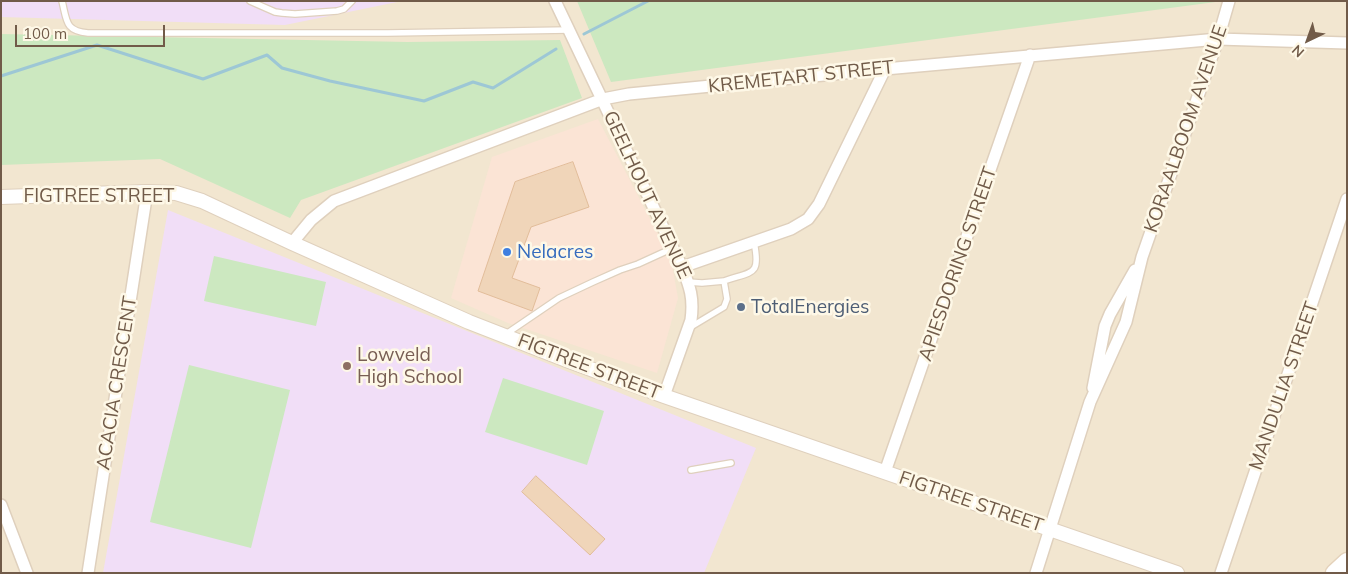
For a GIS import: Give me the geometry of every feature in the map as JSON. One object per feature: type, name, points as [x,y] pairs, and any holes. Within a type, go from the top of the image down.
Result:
[{"type":"main road","points":[[1334,573],[1347,561]]},
{"type":"street","name":"GEELHOUT AVENUE","points":[[555,1],[682,267],[691,290],[692,307],[687,329],[664,396]]},
{"type":"street","name":"KORAALBOOM AVENUE","points":[[1090,402],[1126,322],[1142,257],[1218,39],[1229,1]]},
{"type":"street","name":"KREMETART STREET","points":[[292,243],[311,220],[334,201],[603,100],[630,94],[1030,55],[1218,39],[1347,43]]},
{"type":"street","name":"APIESDORING STREET","points":[[886,472],[1030,55]]},
{"type":"street","points":[[682,267],[791,229],[808,219],[819,204],[884,69]]},
{"type":"street","name":"FIGTREE STREET","points":[[1,197],[147,192],[176,193],[202,200],[292,243],[468,322],[664,396],[1177,573]]},
{"type":"street","name":"ACACIA CRESCENT","points":[[88,573],[147,192]]},
{"type":"street","name":"MANDULIA STREET","points":[[1221,573],[1347,199]]},
{"type":"street","name":"KORAALBOOM AVENUE","points":[[1036,573],[1090,402],[1105,326],[1142,257]]},
{"type":"street","points":[[1,505],[27,573]]},
{"type":"lane","points":[[62,1],[69,26],[77,32],[88,33],[369,33],[569,30]]},
{"type":"lane","points":[[250,1],[275,12],[294,14],[337,11],[352,1]]},
{"type":"lane","points":[[688,282],[724,281],[751,272],[756,268],[758,261],[754,242]]},
{"type":"lane","points":[[504,335],[559,298],[673,248]]},
{"type":"lane","points":[[687,329],[724,307],[727,299],[724,281]]},
{"type":"lane","points":[[690,470],[731,464]]},
{"type":"shaded area","points":[[1,1],[1347,1],[1347,573],[1,573]]},
{"type":"shaded area","points":[[1,1],[402,1],[285,25],[1,17]]},
{"type":"shaded area","name":"Nelacres","points":[[598,119],[672,265],[678,298],[657,373],[508,323],[451,298],[492,157]]},
{"type":"shaded area","name":"Lowveld High School","points":[[168,210],[756,448],[704,573],[103,573]]},
{"type":"green space","points":[[577,1],[1223,1],[611,82]]},
{"type":"green space","points":[[1,34],[408,42],[560,40],[582,98],[301,200],[290,218],[160,159],[1,165]]},
{"type":"green space","points":[[214,256],[326,282],[316,326],[204,301]]},
{"type":"green space","points":[[189,365],[290,390],[251,548],[150,522]]},
{"type":"green space","points":[[503,378],[604,411],[587,465],[485,432]]},
{"type":"building","name":"Nelacres","points":[[573,162],[589,207],[531,227],[512,278],[540,288],[532,311],[478,291],[515,182]]},
{"type":"building","points":[[536,476],[605,539],[590,555],[522,492]]},
{"type":"waterway","points":[[584,34],[648,1]]},
{"type":"waterway","points":[[1,76],[97,45],[203,79],[267,55],[282,68],[330,81],[424,101],[473,82],[493,88],[556,49]]},
{"type":"place","name":"Nelacres","points":[[507,252]]},
{"type":"place","name":"TotalEnergies","points":[[741,307]]},
{"type":"place","name":"Lowveld High School","points":[[347,366]]}]
